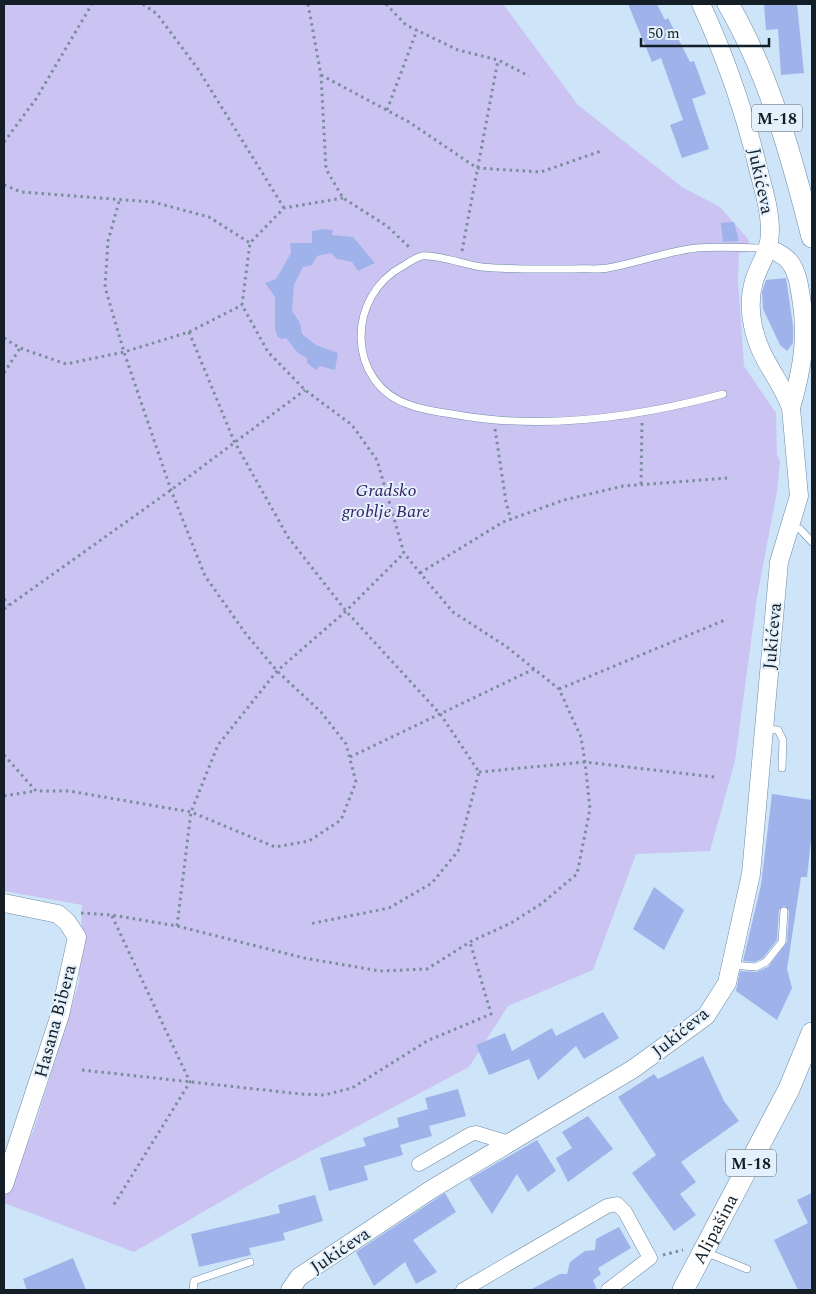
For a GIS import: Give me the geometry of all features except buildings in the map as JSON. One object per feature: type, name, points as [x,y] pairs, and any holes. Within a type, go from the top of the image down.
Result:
[{"type":"main road","name":"M-18","points":[[728,4],[740,25],[769,95],[812,236]]},
{"type":"main road","name":"Alipašina","points":[[684,1290],[789,1089],[812,1033]]},
{"type":"street","name":"Jukićeva","points":[[701,4],[724,55],[749,130],[768,207],[769,248],[754,281],[751,310],[757,344],[791,408]]},
{"type":"street","name":"Jukićeva","points":[[290,1290],[299,1277],[432,1189],[633,1069],[706,1016],[727,983],[751,874],[779,562],[799,496],[791,408],[804,358],[806,342],[803,309],[794,271],[788,260],[769,248]]},
{"type":"street","points":[[4,903],[58,914],[67,922]]},
{"type":"street","name":"Hasana Bibera","points":[[4,1185],[60,1015],[77,937],[67,922]]},
{"type":"street","points":[[418,1164],[471,1134],[476,1133],[509,1143]]},
{"type":"street","points":[[463,1290],[607,1206],[617,1204],[625,1212],[650,1258],[608,1290]]},
{"type":"lane","points":[[723,394],[643,412],[568,420],[494,421],[409,405],[383,392],[371,377],[360,344],[361,324],[371,298],[380,284],[395,270],[422,256],[512,269],[607,268],[696,248],[769,248]]},
{"type":"lane","points":[[790,528],[800,529],[812,542]]},
{"type":"lane","points":[[764,729],[778,730],[784,740],[782,768]]},
{"type":"lane","points":[[731,964],[756,968],[766,962],[782,942],[784,911]]},
{"type":"lane","points":[[707,1247],[746,1269]]},
{"type":"lane","points":[[193,1290],[194,1281],[250,1262]]},
{"type":"path","points":[[4,142],[36,100],[92,4]]},
{"type":"path","points":[[143,4],[157,14],[198,68],[284,208]]},
{"type":"path","points":[[308,4],[321,75],[326,168],[343,198],[388,226],[406,242],[417,258]]},
{"type":"path","points":[[386,4],[406,25],[458,50],[498,60],[529,76]]},
{"type":"path","points":[[386,110],[417,30]]},
{"type":"path","points":[[460,263],[498,60]]},
{"type":"path","points":[[321,75],[409,122],[477,168],[541,172],[601,151]]},
{"type":"path","points":[[4,185],[21,192],[153,202],[209,217],[250,243]]},
{"type":"path","points":[[4,796],[36,791],[69,791],[191,812],[275,847],[309,841],[341,820],[356,782],[346,744],[321,712],[277,671],[246,634],[205,576],[171,490],[124,352],[105,287],[108,241],[120,198]]},
{"type":"path","points":[[67,922],[78,913],[112,915],[176,926],[304,958],[380,972],[428,969],[470,942],[511,923],[541,904],[577,874],[590,809],[582,737],[559,689],[507,647],[453,612],[420,573],[404,553],[377,460],[352,425],[305,390],[268,352],[242,305],[250,243],[284,208],[343,198]]},
{"type":"path","points":[[4,338],[20,348],[66,364],[124,352],[188,332],[242,305]]},
{"type":"path","points":[[188,332],[234,442],[288,537],[346,611],[441,715],[479,772],[458,851],[432,884],[389,908],[310,924]]},
{"type":"path","points":[[4,373],[20,348]]},
{"type":"path","points":[[4,609],[171,490],[305,390]]},
{"type":"path","points":[[641,484],[643,412]]},
{"type":"path","points":[[494,421],[504,493],[511,520]]},
{"type":"path","points":[[420,573],[511,520],[564,500],[623,486],[727,478]]},
{"type":"path","points":[[176,926],[191,812],[218,745],[277,671],[346,611],[404,553]]},
{"type":"path","points":[[4,599],[9,605]]},
{"type":"path","points":[[559,689],[725,620]]},
{"type":"path","points":[[350,757],[534,670]]},
{"type":"path","points":[[4,756],[36,791]]},
{"type":"path","points":[[479,772],[585,762],[714,776]]},
{"type":"path","points":[[112,915],[190,1082]]},
{"type":"path","points":[[82,1070],[301,1094],[324,1095],[352,1088],[427,1041],[490,1014],[470,942]]},
{"type":"path","points":[[112,1206],[190,1082]]},
{"type":"path","points":[[650,1258],[707,1247]]},
{"type":"green space","name":"Gradsko groblje Bare","points":[[4,4],[503,4],[578,105],[682,187],[720,207],[748,239],[751,251],[739,253],[738,281],[744,366],[776,413],[777,455],[780,461],[777,492],[757,597],[735,761],[710,851],[636,854],[593,970],[508,1006],[469,1067],[279,1168],[134,1252],[4,1203],[4,1191],[33,1132],[79,982],[82,905],[4,891]]}]
